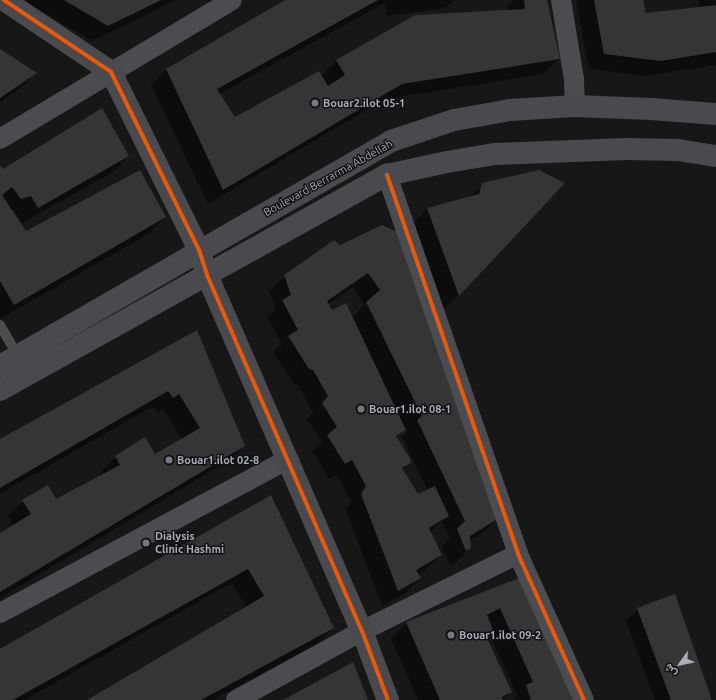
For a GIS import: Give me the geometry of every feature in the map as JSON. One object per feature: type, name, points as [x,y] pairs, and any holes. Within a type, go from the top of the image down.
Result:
[{"type":"main road","points":[[4,0],[111,72],[199,250],[207,275],[362,631],[388,700]]},
{"type":"main road","name":"Boulevard Berrarma Abdellah","points":[[9,361],[199,250],[392,141],[454,120],[510,110],[575,106],[651,109],[716,114]]},
{"type":"main road","points":[[0,390],[387,175],[447,162],[495,154],[627,149],[678,150],[716,156]]},
{"type":"street","points":[[0,139],[232,0]]},
{"type":"street","points":[[561,0],[574,79],[575,106]]},
{"type":"street","points":[[387,175],[518,554],[584,700]]},
{"type":"street","points":[[0,613],[288,459]]},
{"type":"street","points":[[236,700],[362,631],[518,554]]},
{"type":"lane","points":[[0,325],[9,361]]},
{"type":"building","points":[[64,0],[161,0],[108,26]]},
{"type":"building","name":"Bouar2.ilot 05-1","points":[[285,0],[378,0],[217,89],[235,117],[319,71],[328,86],[345,75],[336,60],[415,15],[525,9],[524,0],[547,0],[560,59],[402,84],[223,190],[166,69]]},
{"type":"building","points":[[594,0],[643,0],[646,13],[716,5],[716,52],[661,61],[604,54]]},
{"type":"building","points":[[0,49],[37,73],[0,98]]},
{"type":"building","points":[[102,108],[129,156],[38,208],[31,196],[21,199],[12,187],[2,195],[26,231],[140,170],[166,217],[14,305],[0,281],[0,165],[3,169]]},
{"type":"building","points":[[539,170],[565,183],[459,296],[427,208],[479,194],[482,183]]},
{"type":"building","name":"Bouar1.ilot 08-1","points":[[382,225],[400,233],[499,518],[470,536],[471,548],[466,551],[457,529],[465,521],[417,420],[422,416],[366,302],[380,290],[368,273],[327,301],[332,310],[346,303],[406,430],[396,436],[412,462],[402,468],[418,494],[435,486],[449,516],[429,528],[442,555],[416,570],[421,578],[398,591],[361,494],[366,486],[352,460],[345,464],[327,435],[337,427],[322,403],[328,396],[313,370],[309,369],[288,336],[298,330],[282,300],[291,295],[284,275],[334,240],[340,245]]},
{"type":"building","name":"Bouar1.ilot 02-8","points":[[197,330],[245,446],[0,592],[0,533],[31,514],[22,500],[48,485],[56,499],[120,465],[115,456],[145,437],[155,454],[200,428],[179,394],[173,398],[168,391],[0,488],[0,439]]},
{"type":"building","points":[[271,495],[334,628],[201,700],[87,700],[264,596],[248,569],[13,700],[0,700],[0,649]]},
{"type":"building","name":"Bouar1.ilot 09-2","points":[[527,575],[580,700],[531,700],[526,685],[533,682],[500,608],[487,615],[494,632],[487,638],[512,692],[502,697],[503,700],[440,700],[406,622]]},
{"type":"building","points":[[675,594],[712,700],[671,700],[637,608]]},
{"type":"building","points":[[353,662],[368,700],[283,700]]},
{"type":"cycle path","points":[[4,0],[111,72],[199,250],[207,275],[362,631],[388,700]]},
{"type":"cycle path","points":[[387,175],[518,554],[584,700]]},
{"type":"place","name":"Bouar2.ilot 05-1","points":[[315,103]]},
{"type":"place","name":"Bouar1.ilot 08-1","points":[[361,409]]},
{"type":"place","name":"Bouar1.ilot 02-8","points":[[169,460]]},
{"type":"place","name":"Dialysis Clinic Hashmi","points":[[146,543]]},
{"type":"place","name":"Bouar1.ilot 09-2","points":[[451,635]]}]
